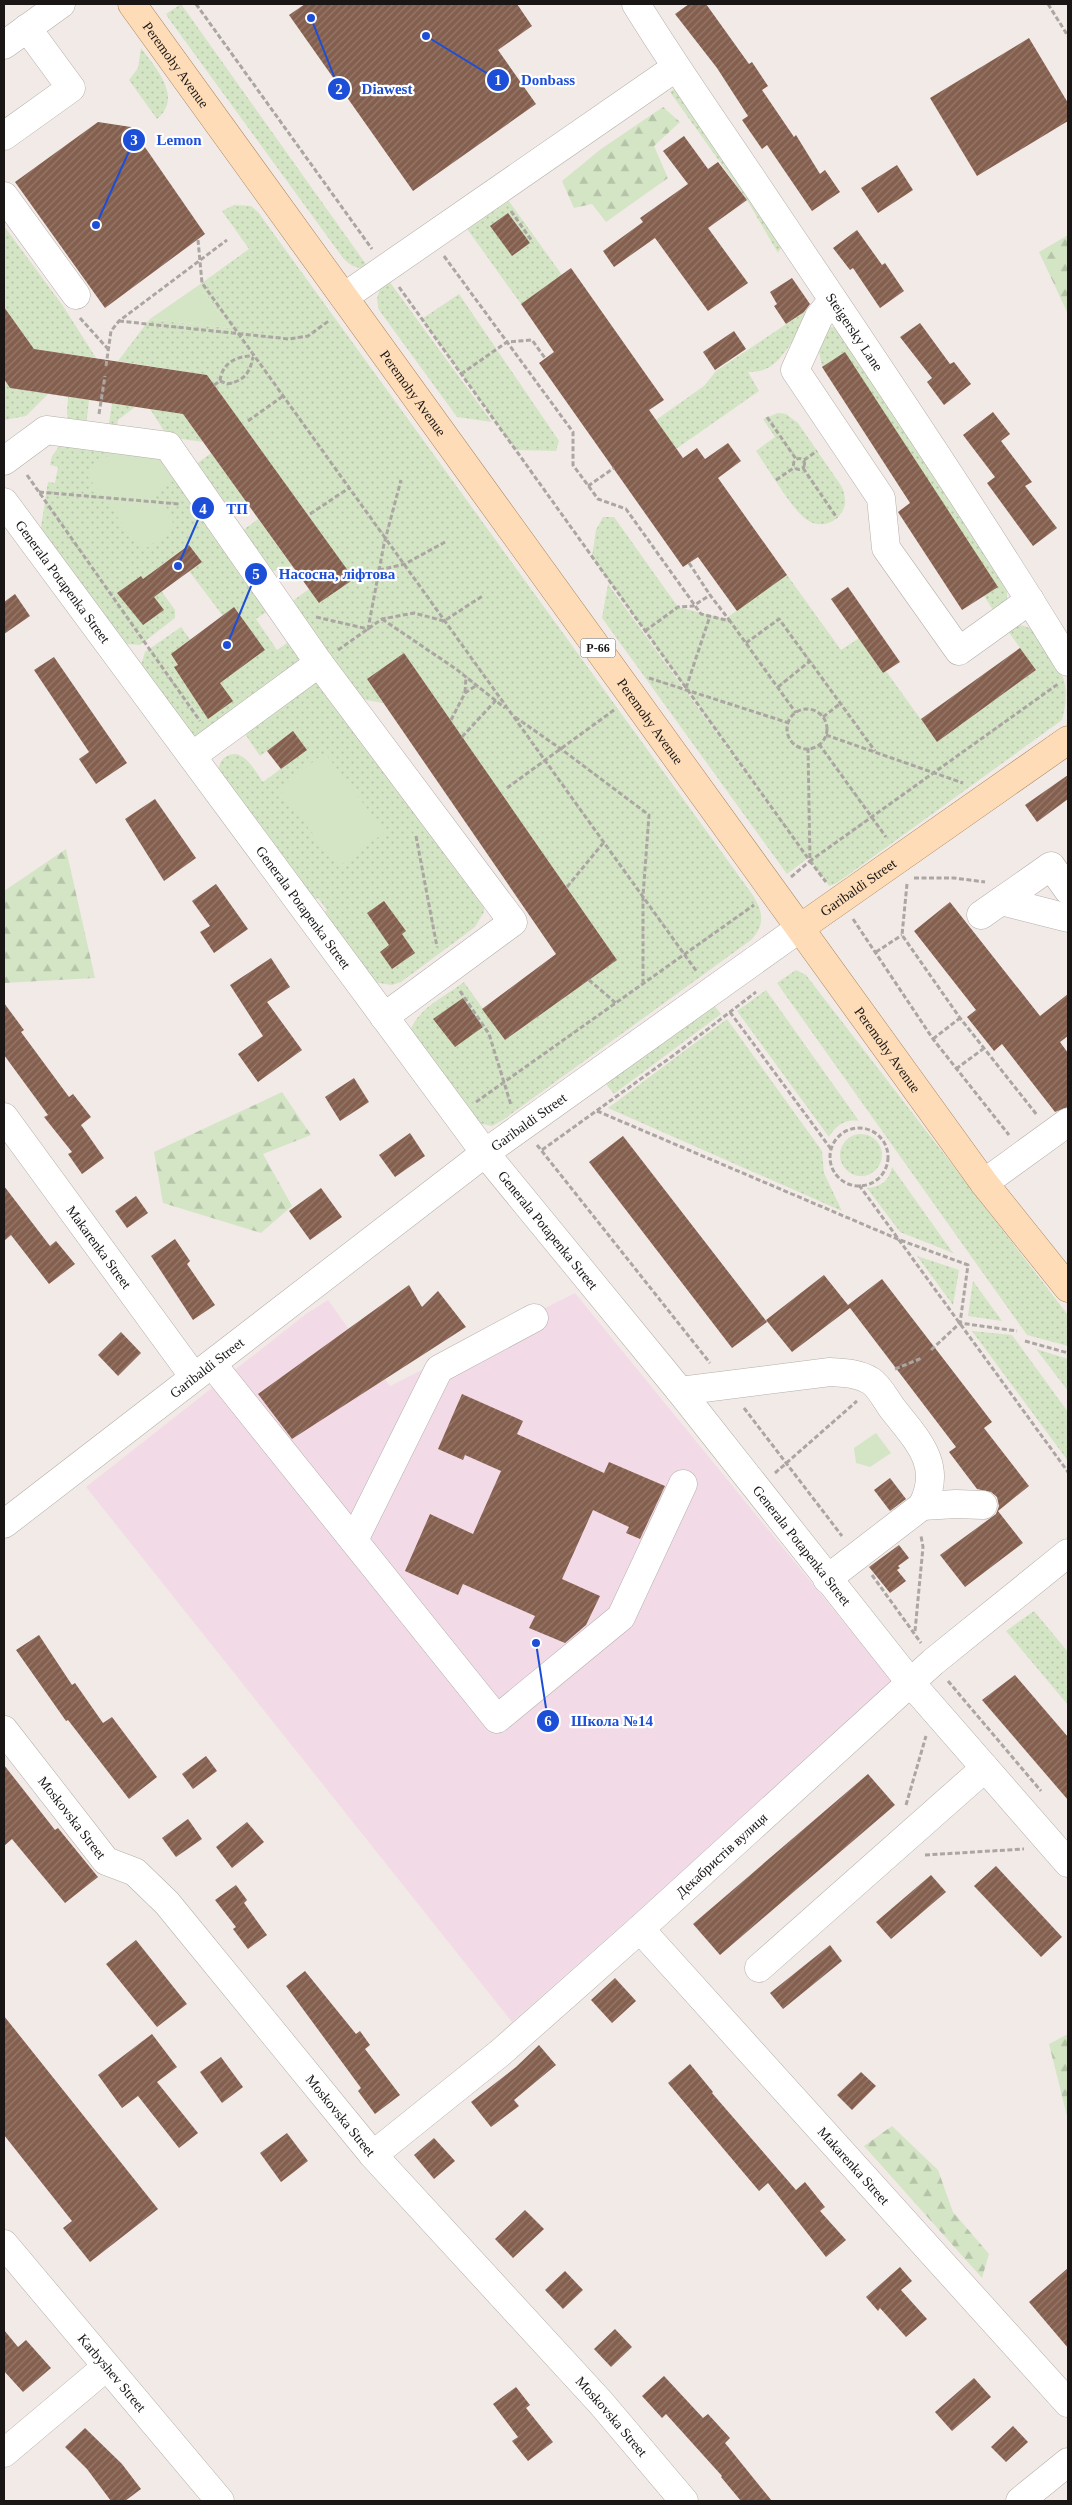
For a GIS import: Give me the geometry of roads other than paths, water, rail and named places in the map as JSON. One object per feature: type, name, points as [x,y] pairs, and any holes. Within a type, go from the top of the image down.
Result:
[{"type":"main road","name":"Peremohy Avenue","points":[[132,4],[339,307],[800,928],[984,1183],[1068,1288]]},
{"type":"main road","name":"Garibaldi Street","points":[[800,928],[1068,740]]},
{"type":"street","points":[[4,44],[61,4]]},
{"type":"street","name":"Steigersky Lane","points":[[636,4],[675,68],[910,413],[1030,600],[1064,672]]},
{"type":"street","points":[[4,136],[72,88],[27,28]]},
{"type":"street","points":[[339,307],[386,268],[675,68]]},
{"type":"street","points":[[4,196],[75,304]]},
{"type":"street","points":[[833,300],[819,317],[795,370],[881,498],[886,548],[959,651],[1030,600]]},
{"type":"street","points":[[4,461],[46,430],[168,446],[319,662],[513,922],[384,1017]]},
{"type":"street","name":"Generala Potapenka Street","points":[[4,502],[485,1153],[680,1391],[910,1682],[1061,1855]]},
{"type":"street","points":[[192,756],[319,662]]},
{"type":"street","points":[[1068,890],[1051,866],[1000,901],[1068,918]]},
{"type":"street","name":"Garibaldi Street","points":[[4,1524],[485,1153],[523,1128],[800,928]]},
{"type":"street","name":"Makarenka Street","points":[[4,1117],[203,1371],[354,1540],[497,1719],[621,1617],[683,1484]]},
{"type":"street","points":[[984,1183],[1060,1128]]},
{"type":"street","points":[[354,1540],[440,1369],[534,1318]]},
{"type":"street","points":[[680,1391],[830,1372],[852,1373],[872,1382],[922,1446],[930,1467],[931,1481],[928,1494],[919,1508],[827,1579]]},
{"type":"street","points":[[919,1508],[956,1504],[983,1505]]},
{"type":"street","name":"Декабристів вулиця","points":[[372,2155],[500,2053],[640,1929],[932,1662],[1068,1553]]},
{"type":"street","name":"Moskovska Street","points":[[4,1730],[106,1861],[136,1872],[167,1903],[372,2155],[601,2403],[684,2501]]},
{"type":"street","points":[[760,1968],[985,1768]]},
{"type":"street","name":"Makarenka Street","points":[[640,1929],[1068,2403]]},
{"type":"street","name":"Karbyshev Street","points":[[4,2244],[220,2501]]},
{"type":"street","points":[[4,2453],[106,2367]]},
{"type":"street","points":[[1020,2501],[1068,2462]]},
{"type":"place","name":"Diawest","points":[[311,18]]},
{"type":"place","name":"Donbass","points":[[426,36]]},
{"type":"place","name":"Lemon","points":[[96,225]]},
{"type":"place","name":"ТП","points":[[178,566]]},
{"type":"place","name":"Насосна, ліфтова","points":[[227,645]]},
{"type":"place","name":"Школа №14","points":[[536,1643]]}]
